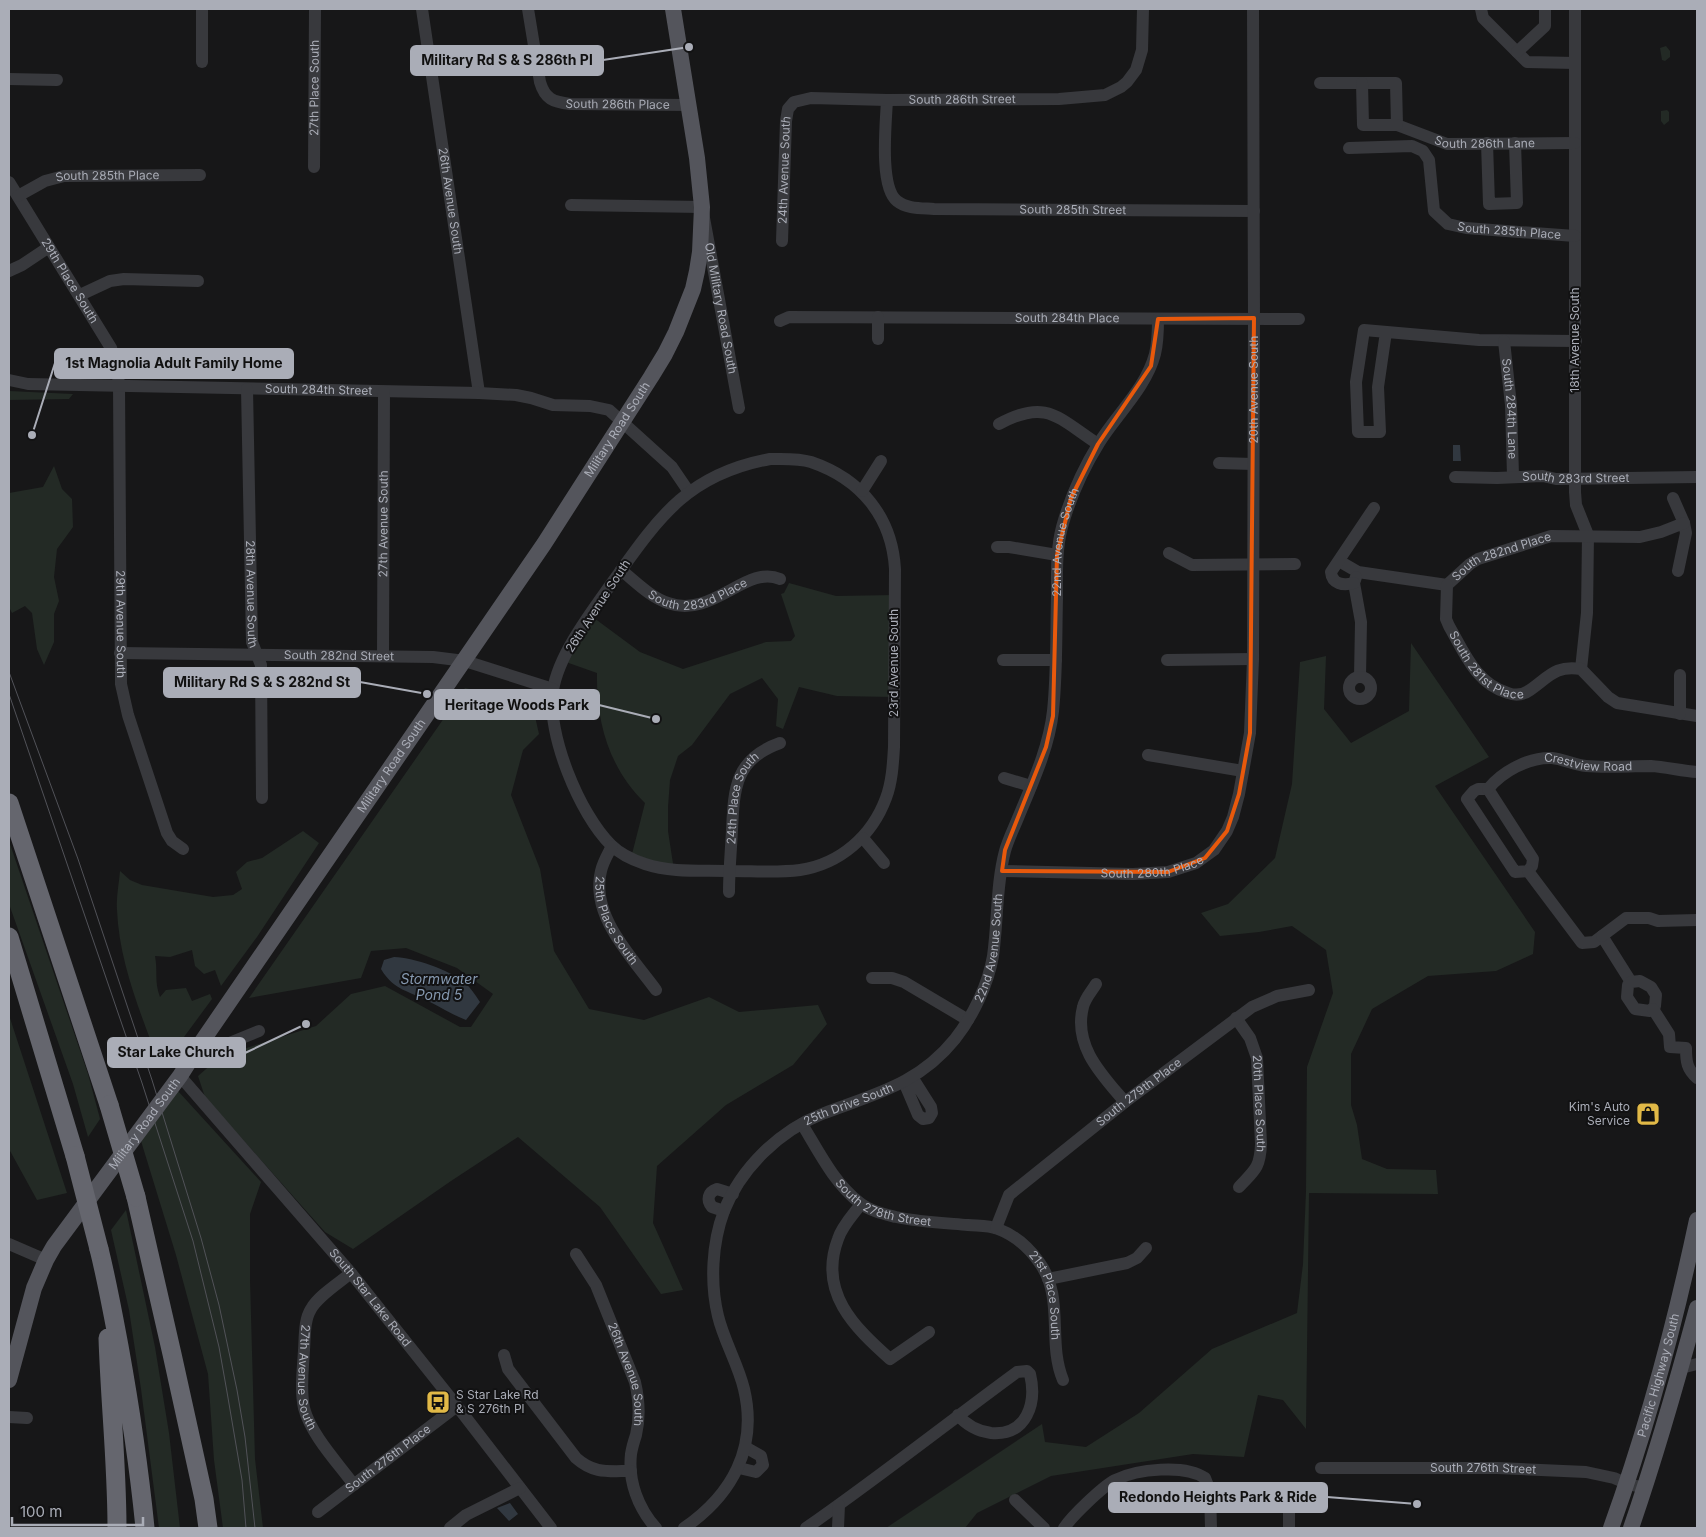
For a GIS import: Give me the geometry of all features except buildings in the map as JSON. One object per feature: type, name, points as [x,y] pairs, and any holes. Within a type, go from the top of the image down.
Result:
[{"type":"highway","points":[[9,803],[109,1105],[136,1197],[204,1499],[208,1528]]},
{"type":"highway","points":[[9,937],[76,1156],[106,1274],[127,1392],[145,1528]]},
{"type":"highway","points":[[106,1274],[109,1387],[117,1485],[118,1528]]},
{"type":"highway","points":[[180,1390],[195,1528]]},
{"type":"main road","name":"Military Road South","points":[[9,1380],[34,1288],[54,1246],[180,1076],[201,1042],[465,661],[544,544],[665,354],[685,310],[692,289],[700,252],[702,207],[699,172],[673,9]]},
{"type":"main road","name":"Pacific Highway South","points":[[1611,1528],[1628,1484],[1666,1350],[1688,1265],[1697,1220]]},
{"type":"main road","name":"Pacific Highway South","points":[[1631,1528],[1681,1368],[1697,1308]]},
{"type":"street","points":[[202,9],[202,62]]},
{"type":"street","name":"27th Place South","points":[[314,167],[315,9]]},
{"type":"street","name":"26th Avenue South","points":[[422,9],[479,394]]},
{"type":"street","name":"South 286th Place","points":[[528,9],[540,82],[548,98],[555,102],[570,104],[689,105]]},
{"type":"street","name":"South 286th Street","points":[[794,102],[811,98],[887,100],[1076,98],[1105,95],[1121,87],[1136,70],[1142,50],[1143,9]]},
{"type":"street","name":"20th Avenue South","points":[[1243,771],[1250,733],[1253,659],[1253,9]]},
{"type":"street","points":[[1481,9],[1483,18],[1527,62],[1575,63]]},
{"type":"street","points":[[1517,52],[1545,26],[1545,9]]},
{"type":"street","name":"18th Avenue South","points":[[1575,9],[1576,341],[1574,478],[1576,505],[1588,535],[1587,612],[1581,669]]},
{"type":"street","points":[[9,79],[57,80]]},
{"type":"street","points":[[1320,83],[1396,83],[1398,126]]},
{"type":"street","name":"South 286th Lane","points":[[1362,83],[1363,125],[1398,126],[1446,144],[1575,143]]},
{"type":"street","name":"South 285th Street","points":[[887,100],[885,167],[887,183],[894,198],[909,206],[934,209],[1254,211]]},
{"type":"street","name":"24th Avenue South","points":[[782,241],[786,121],[788,109],[794,102]]},
{"type":"street","points":[[1487,144],[1489,204],[1517,203],[1515,143]]},
{"type":"street","name":"South 285th Place","points":[[1350,148],[1412,146],[1423,151],[1429,160],[1434,211],[1448,224],[1466,228],[1575,236]]},
{"type":"street","name":"South 285th Place","points":[[18,196],[45,182],[64,176],[200,175]]},
{"type":"street","name":"29th Place South","points":[[9,182],[111,348],[117,366],[119,386]]},
{"type":"street","points":[[570,205],[702,207]]},
{"type":"street","name":"Old Military Road South","points":[[702,207],[739,408]]},
{"type":"street","points":[[9,271],[22,265],[49,247]]},
{"type":"street","points":[[80,295],[110,281],[124,279],[198,281]]},
{"type":"street","name":"South 284th Place","points":[[780,321],[788,317],[1299,319]]},
{"type":"street","points":[[878,317],[878,339]]},
{"type":"street","name":"22nd Avenue South","points":[[968,1020],[984,985],[992,959],[996,910],[1005,850],[1046,747],[1053,716],[1056,660],[1057,555],[1063,526],[1071,498],[1098,444],[1139,386],[1150,366],[1157,346],[1158,319]]},
{"type":"street","name":"South 284th Lane","points":[[1386,332],[1378,388],[1380,432],[1358,432],[1356,382],[1364,330],[1504,341],[1576,341]]},
{"type":"street","name":"South 284th Lane","points":[[1504,341],[1511,405],[1513,476]]},
{"type":"street","name":"South 284th Street","points":[[9,380],[28,384],[516,395],[562,406],[600,407],[609,410],[622,423]]},
{"type":"street","name":"29th Avenue South","points":[[119,386],[121,684],[128,715],[167,833],[172,841],[183,849]]},
{"type":"street","name":"28th Avenue South","points":[[247,389],[252,642],[261,665],[262,798]]},
{"type":"street","name":"27th Avenue South","points":[[383,655],[384,392]]},
{"type":"street","points":[[999,424],[1017,414],[1043,412],[1058,417],[1098,444]]},
{"type":"street","points":[[622,423],[672,467],[689,492],[724,471],[770,459],[810,462],[831,471],[862,491],[880,461]]},
{"type":"street","points":[[1219,463],[1253,464]]},
{"type":"street","name":"South 283rd Street","points":[[1455,476],[1497,478],[1542,476],[1556,479],[1697,477]]},
{"type":"street","name":"23rd Avenue South","points":[[862,491],[880,516],[892,545],[895,586],[892,770],[886,798],[875,821],[863,838]]},
{"type":"street","name":"26th Avenue South","points":[[612,846],[594,824],[583,806],[567,770],[556,729],[553,689],[563,661],[574,639],[621,570],[666,512],[689,492]]},
{"type":"street","points":[[1673,498],[1684,523],[1686,533],[1678,571]]},
{"type":"street","points":[[1339,561],[1374,508]]},
{"type":"street","name":"South 282nd Place","points":[[1356,578],[1339,561],[1333,566],[1331,577],[1334,582],[1344,585],[1356,578],[1447,586],[1470,564],[1484,557],[1542,537],[1588,535],[1640,537],[1661,532],[1684,523]]},
{"type":"street","points":[[997,547],[1009,547],[1057,555]]},
{"type":"street","points":[[1169,554],[1192,565],[1295,564]]},
{"type":"street","name":"South 283rd Place","points":[[621,570],[659,599],[684,606],[711,601],[752,579],[769,576],[780,579]]},
{"type":"street","points":[[1356,578],[1360,614],[1360,677]]},
{"type":"street","name":"South 281st Place","points":[[1447,586],[1446,619],[1449,626],[1475,671],[1481,678],[1496,688],[1512,694],[1523,694],[1554,671],[1569,668],[1581,669]]},
{"type":"street","name":"South 282nd Street","points":[[120,653],[433,657],[465,661],[553,689]]},
{"type":"street","points":[[1167,660],[1253,659]]},
{"type":"street","points":[[1003,660],[1056,660]]},
{"type":"street","points":[[1581,669],[1608,697],[1617,703],[1697,716]]},
{"type":"street","points":[[1680,675],[1680,714]]},
{"type":"street","name":"24th Place South","points":[[729,871],[733,804],[737,782],[756,755],[765,748],[780,743]]},
{"type":"street","points":[[1148,755],[1243,771]]},
{"type":"street","name":"Crestview Road","points":[[1602,936],[1594,942],[1582,943],[1528,871],[1516,872],[1467,799],[1474,791],[1488,789],[1496,779],[1520,765],[1542,759],[1553,758],[1583,766],[1651,766],[1697,772]]},
{"type":"street","name":"South 280th Place","points":[[1002,871],[1133,874],[1168,872],[1187,867],[1205,858],[1221,842],[1233,817],[1243,771]]},
{"type":"street","points":[[1004,778],[1031,786]]},
{"type":"street","points":[[1488,789],[1533,859],[1532,866],[1528,871]]},
{"type":"street","points":[[612,846],[631,858],[674,870],[779,872],[819,866],[850,850],[863,838],[884,863]]},
{"type":"street","name":"25th Place South","points":[[612,846],[603,865],[600,880],[599,896],[603,913],[617,936],[656,990]]},
{"type":"street","points":[[729,871],[729,892]]},
{"type":"street","points":[[1631,982],[1602,936],[1626,918],[1648,918],[1658,921],[1697,920]]},
{"type":"street","points":[[872,978],[892,978],[904,982],[968,1020]]},
{"type":"street","points":[[1640,981],[1651,987],[1656,995],[1656,1003],[1652,1009],[1635,1010],[1627,992],[1628,985],[1631,982],[1640,981]]},
{"type":"street","points":[[1096,984],[1083,1007],[1081,1018],[1083,1041],[1090,1058],[1098,1070],[1125,1102]]},
{"type":"street","name":"South 279th Place","points":[[996,1228],[1009,1195],[1125,1102],[1252,1007],[1277,996],[1309,990]]},
{"type":"street","points":[[1652,1009],[1669,1034],[1670,1048],[1686,1048],[1687,1065],[1690,1072],[1697,1078]]},
{"type":"street","name":"20th Place South","points":[[1236,1018],[1250,1038],[1257,1058],[1261,1144],[1261,1158],[1258,1167],[1239,1187]]},
{"type":"street","name":"25th Drive South","points":[[684,1528],[703,1514],[725,1491],[739,1468],[745,1447],[748,1414],[745,1392],[718,1318],[714,1288],[715,1246],[724,1211],[741,1179],[760,1156],[802,1124],[820,1115],[859,1102],[908,1079],[937,1059],[956,1038],[968,1020]]},
{"type":"street","points":[[201,1042],[227,1044],[259,1031]]},
{"type":"street","name":"South Star Lake Road","points":[[180,1076],[351,1273],[551,1528]]},
{"type":"street","name":"South 278th Street","points":[[802,1124],[833,1175],[861,1204],[886,1215],[906,1219],[983,1225],[996,1228]]},
{"type":"street","points":[[724,1211],[712,1207],[708,1196],[717,1190],[733,1194]]},
{"type":"street","points":[[861,1204],[846,1223],[838,1238],[835,1250],[834,1282],[843,1309],[863,1334],[890,1359],[929,1332]]},
{"type":"street","name":"21st Place South","points":[[996,1228],[1013,1236],[1038,1261],[1048,1279],[1056,1315],[1057,1364],[1063,1380]]},
{"type":"street","points":[[9,1244],[46,1260]]},
{"type":"street","points":[[1048,1279],[1128,1263],[1137,1258],[1146,1248]]},
{"type":"street","name":"26th Avenue South","points":[[576,1254],[596,1285],[635,1382],[638,1394],[638,1421],[631,1453],[631,1471],[636,1496],[656,1528]]},
{"type":"street","name":"27th Avenue South","points":[[351,1273],[317,1301],[311,1309],[307,1319],[302,1380],[304,1407],[312,1426],[354,1485]]},
{"type":"street","points":[[504,1355],[508,1369],[576,1458],[585,1466],[595,1470],[631,1471]]},
{"type":"street","points":[[1681,1368],[1697,1364]]},
{"type":"street","points":[[806,1528],[839,1505],[958,1415],[1017,1372],[1027,1371],[1030,1374],[1031,1408],[1024,1420],[1012,1430],[994,1433],[978,1430],[964,1422],[958,1415]]},
{"type":"street","name":"South 276th Place","points":[[318,1512],[457,1406]]},
{"type":"street","points":[[9,1417],[27,1418]]},
{"type":"street","points":[[739,1468],[756,1472],[763,1465],[761,1456],[745,1447]]},
{"type":"street","name":"South 276th Street","points":[[1321,1468],[1497,1468],[1586,1472],[1614,1478],[1645,1488]]},
{"type":"street","points":[[1064,1528],[1114,1481],[1139,1473],[1166,1470],[1192,1472],[1205,1478],[1210,1490],[1211,1528]]},
{"type":"street","points":[[450,1528],[466,1515],[520,1488]]},
{"type":"street","points":[[1289,1492],[1289,1528]]},
{"type":"street","points":[[1015,1500],[1044,1528]]},
{"type":"street","points":[[838,1528],[839,1505]]},
{"type":"highlighted area","points":[[1254,318],[1250,733],[1239,794],[1227,831],[1205,858],[1168,872],[1002,871],[1005,850],[1046,747],[1053,716],[1057,555],[1071,498],[1098,444],[1151,366],[1158,319]]},
{"type":"shaded area","points":[[1666,46],[1670,51],[1670,57],[1665,61],[1662,60],[1660,48]]},
{"type":"shaded area","points":[[1667,110],[1669,112],[1669,121],[1664,125],[1661,121],[1661,111]]},
{"type":"shaded area","points":[[9,391],[73,394],[69,399],[9,400]]},
{"type":"shaded area","points":[[54,466],[62,489],[72,499],[73,527],[57,549],[54,577],[59,601],[54,614],[54,642],[44,665],[37,649],[32,613],[25,606],[12,613],[9,607],[9,493],[43,487]]},
{"type":"shaded area","points":[[789,583],[836,596],[895,595],[894,697],[837,696],[799,687],[783,729],[776,726],[778,699],[762,678],[730,694],[692,745],[678,756],[670,780],[668,831],[674,870],[631,858],[645,803],[622,775],[607,743],[599,709],[597,673],[563,661],[590,615],[640,652],[683,669],[766,642],[791,641],[795,636],[781,594],[784,593]]},
{"type":"shaded area","points":[[1411,643],[1489,757],[1435,786],[1535,932],[1533,954],[1496,971],[1428,976],[1372,1009],[1351,1054],[1351,1105],[1357,1125],[1362,1159],[1387,1169],[1436,1170],[1438,1194],[1309,1193],[1306,1429],[1283,1400],[1258,1395],[1244,1457],[1193,1454],[1051,1476],[977,1513],[965,1528],[886,1528],[1042,1424],[1045,1442],[1086,1447],[1139,1413],[1212,1349],[1297,1313],[1303,1264],[1306,1191],[1307,1067],[1333,993],[1326,950],[1292,926],[1220,936],[1201,913],[1228,904],[1275,858],[1292,784],[1300,662],[1326,656],[1324,709],[1351,743],[1409,711]]},
{"type":"shaded area","points":[[465,688],[532,703],[539,734],[523,750],[511,795],[540,869],[554,951],[589,1009],[644,1020],[709,997],[739,1012],[818,1005],[827,1024],[793,1065],[726,1105],[657,1166],[653,1223],[683,1290],[661,1294],[600,1207],[518,1137],[353,1249],[325,1232],[205,1097],[198,1076],[221,1056],[316,1026],[351,994],[385,986],[460,1027],[471,1027],[493,994],[457,968],[406,948],[371,951],[361,978],[249,998]]},
{"type":"shaded area","points":[[303,831],[319,843],[257,937],[221,986],[215,970],[204,974],[195,966],[192,950],[170,957],[155,956],[157,986],[160,997],[166,990],[186,988],[192,1001],[210,994],[212,999],[184,1037],[155,1052],[130,982],[121,947],[117,905],[120,871],[130,880],[142,885],[213,897],[233,895],[242,889],[236,872],[247,862],[262,858]]},
{"type":"shaded area","points":[[9,841],[88,1074],[99,1115],[100,1119],[88,1137],[73,1084],[9,904]]},
{"type":"shaded area","points":[[9,1015],[67,1193],[37,1200],[9,1149]]},
{"type":"shaded area","points":[[178,1091],[261,1182],[250,1214],[250,1280],[255,1459],[263,1528],[223,1528],[214,1460],[208,1374],[176,1255],[141,1141]]},
{"type":"shaded area","points":[[126,1210],[155,1347],[169,1433],[180,1528],[159,1528],[129,1310],[111,1230]]},
{"type":"water","points":[[1453,445],[1460,445],[1461,461],[1453,461]]},
{"type":"water","name":"Stormwater Pond 5","points":[[394,957],[421,962],[450,973],[467,985],[480,1002],[466,1020],[403,990],[391,982],[381,969],[384,960]]},
{"type":"water","points":[[510,1503],[518,1514],[509,1521],[497,1508]]},
{"type":"tram line","points":[[9,672],[78,859],[152,1080],[201,1238],[219,1305],[237,1390],[245,1437],[255,1528]]},
{"type":"tram line","points":[[9,694],[142,1083],[193,1241],[219,1347],[242,1480],[246,1528]]},
{"type":"place","name":"Military Rd S & S 286th Pl","points":[[689,47]]},
{"type":"place","name":"1st Magnolia Adult Family Home","points":[[32,435]]},
{"type":"place","name":"Military Rd S & S 282nd St","points":[[427,694]]},
{"type":"place","name":"Heritage Woods Park","points":[[656,719]]},
{"type":"place","name":"Star Lake Church","points":[[306,1024]]},
{"type":"place","name":"Kim's Auto Service","points":[[1648,1114]]},
{"type":"place","name":"S Star Lake Rd & S 276th Pl","points":[[438,1402]]},
{"type":"place","name":"Redondo Heights Park & Ride","points":[[1417,1504]]}]
